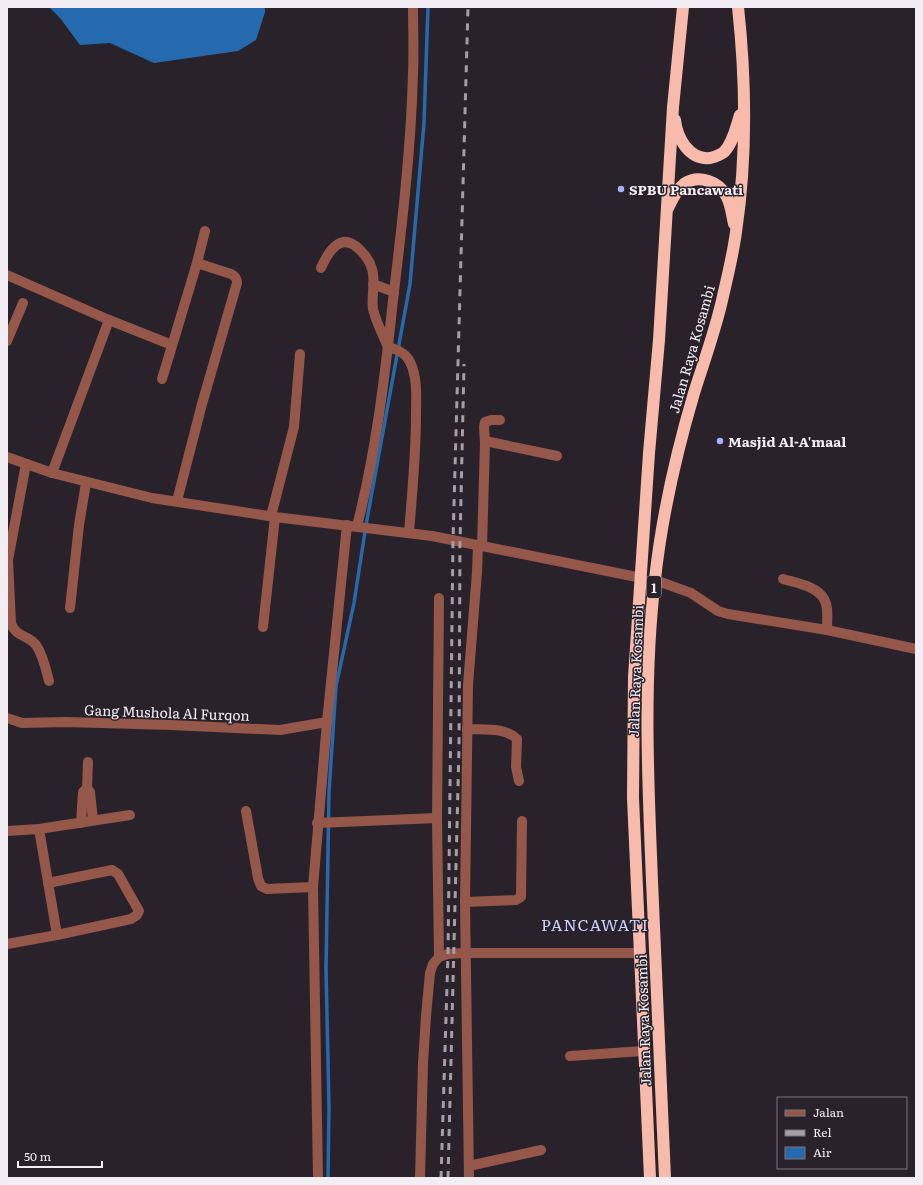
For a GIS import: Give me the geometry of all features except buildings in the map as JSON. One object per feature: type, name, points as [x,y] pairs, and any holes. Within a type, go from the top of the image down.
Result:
[{"type":"highway","name":"Jalan Raya Kosambi","points":[[650,1178],[643,1051],[633,798],[632,756],[634,677],[642,578],[649,453],[659,340],[673,107],[683,7]]},
{"type":"highway","name":"Jalan Raya Kosambi","points":[[665,1178],[648,788],[649,655],[655,580],[667,496],[694,393],[723,298],[736,233],[742,167],[745,100],[738,7]]},
{"type":"highway","points":[[673,107],[675,125],[682,142],[698,157],[707,158],[723,153],[728,147],[732,140],[745,100]]},
{"type":"highway","points":[[666,211],[677,192],[684,184],[695,180],[708,180],[722,190],[726,195],[736,233]]},
{"type":"highway","points":[[643,1037],[658,1036]]},
{"type":"street","points":[[318,1178],[313,887],[321,823],[327,722],[356,526],[366,490],[381,405],[395,349],[394,292],[409,152],[413,74],[413,7]]},
{"type":"street","points":[[162,379],[197,263],[205,231]]},
{"type":"street","points":[[321,268],[329,253],[340,243],[345,242],[353,244],[363,253],[373,270],[373,311],[395,349],[410,360],[414,372],[416,388],[416,445],[409,533]]},
{"type":"street","points":[[177,502],[202,404],[237,283],[237,279],[231,274],[197,263]]},
{"type":"street","points":[[7,275],[109,320],[172,345]]},
{"type":"street","points":[[373,284],[394,292]]},
{"type":"street","points":[[7,341],[23,303]]},
{"type":"street","points":[[52,473],[109,320]]},
{"type":"street","points":[[263,627],[273,516],[294,427],[300,354]]},
{"type":"street","points":[[469,1178],[465,902],[468,685],[480,546],[485,443],[484,427],[485,422],[500,420]]},
{"type":"street","points":[[485,443],[490,442],[557,456]]},
{"type":"street","points":[[7,458],[86,483],[152,498],[273,516],[432,536],[642,578]]},
{"type":"street","points":[[26,464],[8,560],[11,623],[17,634],[32,640],[36,645],[42,655],[49,681]]},
{"type":"street","points":[[70,608],[79,525],[86,483]]},
{"type":"street","points":[[783,579],[816,591],[825,600],[827,630]]},
{"type":"street","points":[[655,580],[691,593],[718,611],[728,614],[827,630],[916,648]]},
{"type":"street","points":[[420,1178],[423,1063],[426,1016],[430,973],[433,964],[438,957],[437,818],[439,598]]},
{"type":"street","name":"Gang Mushola Al Furqon","points":[[7,718],[22,723],[66,722],[171,724],[280,730],[327,722]]},
{"type":"street","points":[[467,729],[506,731],[513,734],[517,739],[516,767],[519,782]]},
{"type":"street","points":[[88,762],[87,788],[90,792],[93,820]]},
{"type":"street","points":[[81,823],[83,792],[87,788]]},
{"type":"street","points":[[246,811],[258,878],[261,886],[267,889],[313,887]]},
{"type":"street","points":[[7,831],[39,829],[130,815]]},
{"type":"street","points":[[321,823],[437,818]]},
{"type":"street","points":[[465,902],[516,900],[521,897],[522,822]]},
{"type":"street","points":[[39,829],[57,935]]},
{"type":"street","points":[[7,944],[131,919],[138,915],[139,911],[118,874],[112,870],[48,883]]},
{"type":"street","points":[[438,957],[448,954],[466,953],[639,953]]},
{"type":"street","points":[[570,1056],[643,1051]]},
{"type":"street","points":[[469,1166],[541,1150]]},
{"type":"water","points":[[49,7],[265,7],[265,12],[256,40],[238,51],[154,63],[110,43],[80,45],[60,18]]},
{"type":"waterway","points":[[328,1178],[329,1108],[326,969],[329,792],[336,686],[354,603],[366,525],[410,284],[424,123],[428,7]]},
{"type":"railway","points":[[441,1178],[448,954],[453,540],[468,7]]},
{"type":"railway","points":[[448,1178],[459,748],[460,542],[464,364]]},
{"type":"place","name":"SPBU Pancawati","points":[[621,189]]},
{"type":"place","name":"Masjid Al-A'maal","points":[[720,441]]},
{"type":"district","name":"PANCAWATI","points":[[595,924]]}]
